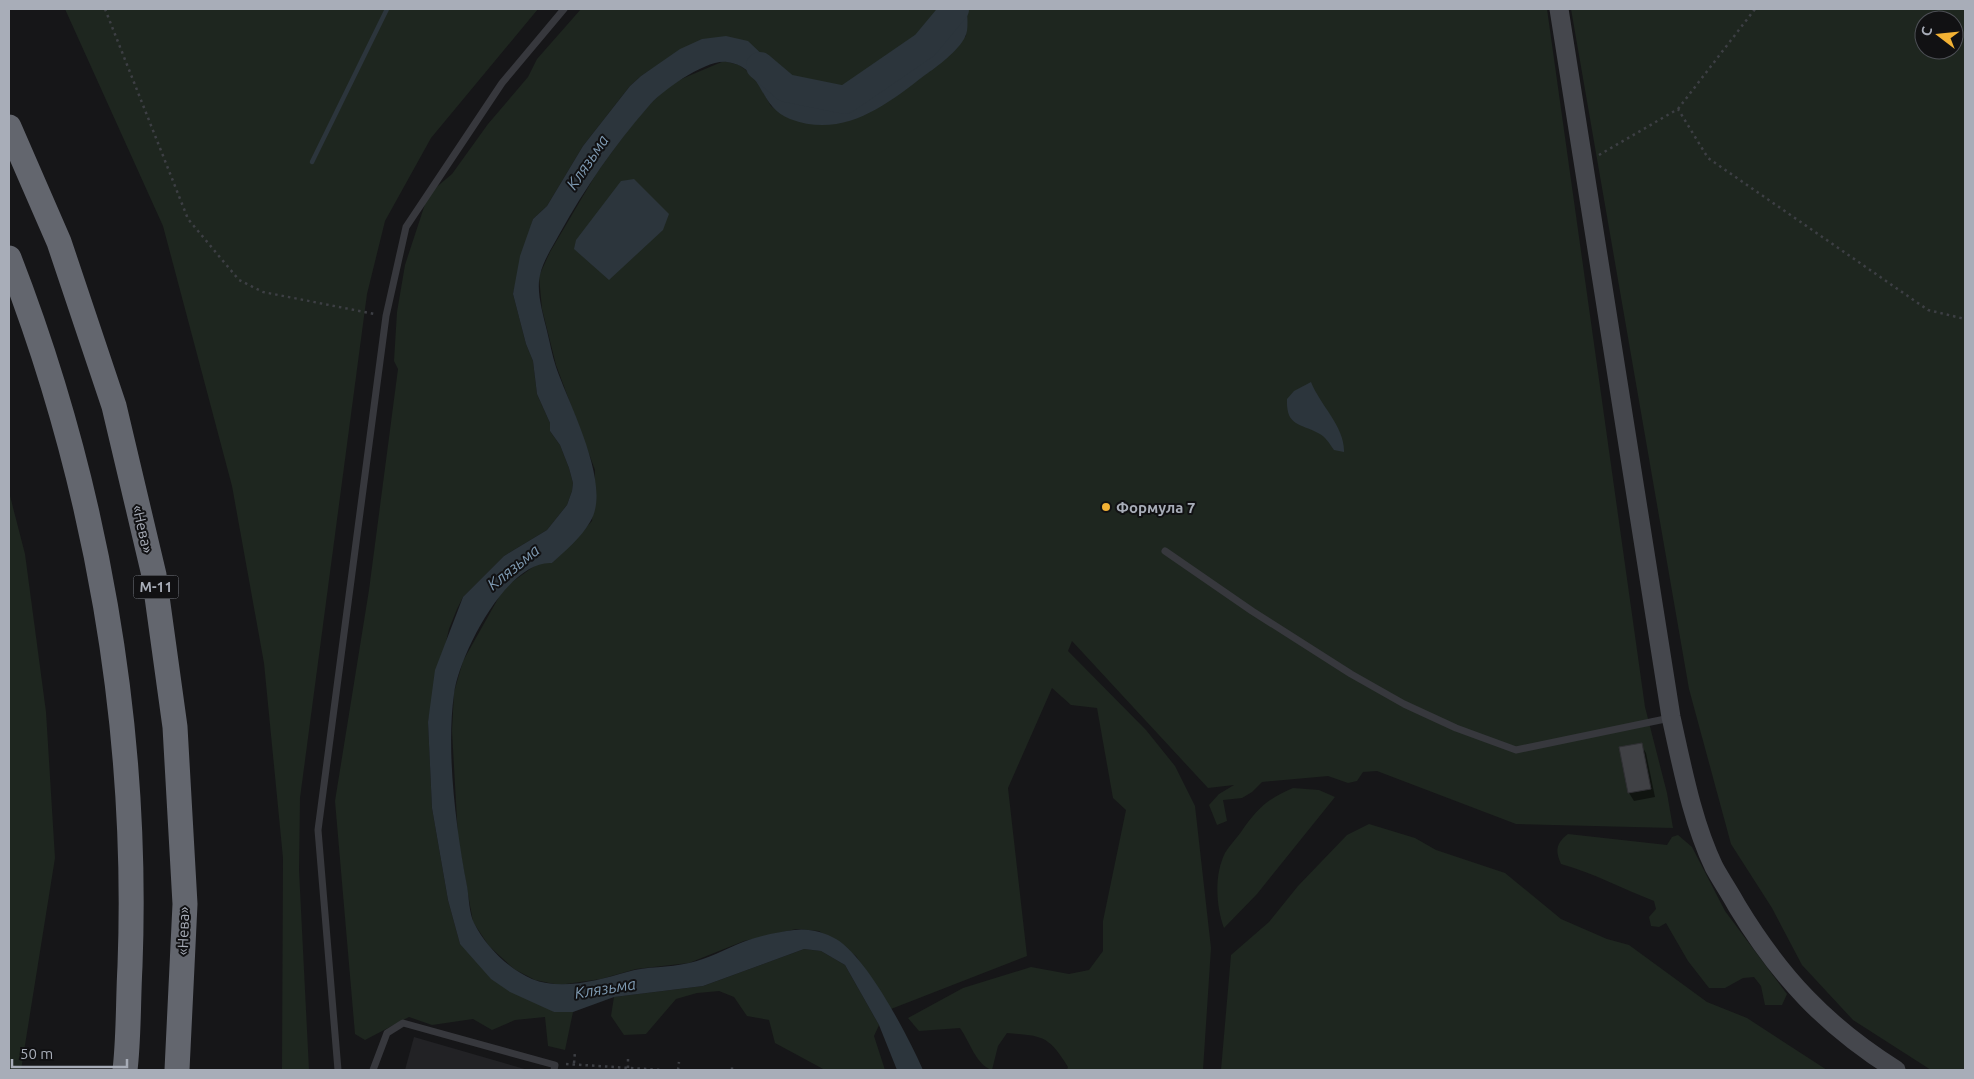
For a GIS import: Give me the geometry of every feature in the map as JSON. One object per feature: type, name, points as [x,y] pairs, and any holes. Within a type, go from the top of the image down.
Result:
[{"type":"highway","name":"«Нева»","points":[[9,127],[59,242],[114,406],[154,575],[175,727],[185,904],[176,1070]]},
{"type":"highway","points":[[9,258],[61,411],[104,594],[124,734],[132,903],[125,1070]]},
{"type":"street","points":[[1559,9],[1670,718],[1689,798],[1714,866],[1758,941],[1795,988],[1837,1028],[1865,1050],[1896,1070]]},
{"type":"lane","points":[[338,1070],[318,830],[386,316],[406,227],[502,83],[564,9]]},
{"type":"lane","points":[[1164,551],[1252,611],[1351,674],[1439,720],[1516,750],[1670,718]]},
{"type":"lane","points":[[373,1070],[387,1033],[403,1023],[556,1065],[554,1070]]},
{"type":"path","points":[[105,9],[188,219],[239,280],[263,292],[386,316]]},
{"type":"path","points":[[1583,164],[1678,108],[1755,9]]},
{"type":"path","points":[[1678,108],[1708,158],[1928,310],[1965,319]]},
{"type":"path","points":[[575,1052],[574,1062],[662,1070]]},
{"type":"path","points":[[628,1058],[628,1068]]},
{"type":"path","points":[[678,1070],[679,1062]]},
{"type":"shaded area","points":[[65,9],[538,9],[431,138],[385,221],[367,294],[300,798],[299,870],[309,1070],[282,1070],[283,858],[264,663],[232,486],[163,226]]},
{"type":"shaded area","points":[[581,9],[948,9],[933,24],[905,46],[884,76],[863,89],[840,96],[816,99],[797,95],[781,80],[771,62],[667,59],[641,76],[630,86],[583,146],[547,206],[533,219],[513,294],[526,344],[533,361],[537,394],[550,423],[550,431],[560,445],[569,468],[573,483],[572,491],[567,505],[547,530],[504,556],[463,597],[457,609],[449,629],[428,721],[432,808],[448,900],[460,944],[554,1012],[573,1012],[565,1050],[548,1046],[545,1017],[515,1020],[492,1030],[473,1019],[432,1025],[409,1017],[365,1040],[355,1034],[335,801],[369,590],[398,369],[394,361],[397,312],[405,265],[425,204],[433,190],[452,174],[488,124],[528,77],[537,59]]},
{"type":"shaded area","name":"Формула 7","points":[[967,9],[1547,9],[1645,707],[1667,793],[1673,828],[1516,824],[1377,771],[1363,772],[1357,781],[1348,783],[1328,776],[1262,782],[1252,792],[1242,798],[1223,800],[1227,821],[1217,825],[1209,805],[1219,794],[1234,785],[1208,788],[1072,641],[1068,651],[1146,730],[1175,766],[1195,806],[1211,948],[1203,1070],[1067,1070],[1068,1067],[1061,1056],[1044,1039],[1029,1035],[1007,1033],[998,1046],[992,1070],[977,1058],[960,1028],[919,1031],[908,1018],[963,988],[1031,967],[1069,974],[1089,970],[1103,951],[1103,921],[1126,810],[1113,798],[1097,708],[1071,705],[1052,688],[1008,788],[1027,956],[891,1009],[856,956],[819,931],[796,929],[744,941],[689,963],[636,969],[601,979],[559,985],[535,980],[514,969],[489,946],[473,922],[458,838],[452,731],[454,692],[463,661],[504,588],[540,562],[552,563],[592,521],[595,470],[556,365],[542,309],[539,276],[550,252],[596,174],[627,131],[651,103],[672,83],[724,61],[739,65],[754,76],[771,106],[789,118],[941,61],[966,36]]},
{"type":"shaded area","points":[[1571,9],[1965,9],[1965,1070],[1931,1070],[1853,1020],[1802,965],[1772,908],[1731,844],[1689,689]]},
{"type":"shaded area","points":[[9,492],[25,554],[46,712],[55,858],[21,1070],[9,1070]]},
{"type":"shaded area","points":[[1293,788],[1319,790],[1335,797],[1257,894],[1224,928],[1219,910],[1217,890],[1219,871],[1225,853],[1258,811],[1276,796]]},
{"type":"shaded area","points":[[1369,824],[1415,838],[1436,850],[1505,873],[1561,919],[1607,939],[1629,945],[1707,1002],[1747,1018],[1827,1070],[1221,1070],[1231,955],[1269,922],[1298,886],[1347,835]]},
{"type":"shaded area","points":[[1568,834],[1667,845],[1672,837],[1678,835],[1692,847],[1725,911],[1787,994],[1782,1005],[1765,1005],[1761,986],[1754,977],[1743,978],[1725,988],[1709,988],[1688,961],[1666,923],[1659,927],[1651,926],[1649,917],[1656,909],[1654,901],[1597,876],[1561,864],[1557,851],[1559,844]]},
{"type":"shaded area","points":[[804,949],[821,951],[845,965],[879,1025],[874,1036],[885,1070],[825,1070],[775,1043],[769,1020],[747,1016],[734,997],[719,991],[697,993],[676,999],[646,1034],[624,1035],[611,1016],[614,997],[703,986]]},
{"type":"shaded area","points":[[414,1037],[528,1070],[405,1070]]},
{"type":"water","points":[[948,9],[967,9],[966,34],[958,47],[941,63],[894,98],[862,116],[828,125],[809,124],[790,119],[779,113],[771,105],[748,71],[739,65],[718,62],[684,77],[654,100],[623,137],[601,168],[548,254],[541,270],[539,282],[539,296],[555,362],[579,423],[593,467],[596,507],[590,522],[572,544],[552,563],[535,566],[518,577],[488,613],[475,635],[458,677],[454,694],[451,740],[453,790],[471,915],[479,932],[492,949],[523,975],[555,984],[580,983],[635,970],[681,965],[768,934],[799,930],[816,931],[836,939],[848,948],[861,962],[886,998],[923,1070],[897,1070],[879,1025],[845,965],[821,951],[804,949],[703,986],[614,997],[573,1012],[554,1012],[510,992],[491,979],[460,944],[448,900],[432,808],[428,722],[435,670],[463,597],[504,556],[547,530],[567,505],[572,491],[573,483],[569,468],[560,445],[550,431],[550,423],[537,394],[533,361],[526,344],[513,294],[520,256],[533,219],[547,206],[583,146],[630,86],[680,49],[702,39],[726,36],[748,41],[771,63],[784,85],[799,96],[815,99],[853,93],[875,83],[886,73],[903,48],[928,29]]},
{"type":"water","points":[[634,179],[669,214],[663,230],[609,280],[574,249],[576,240],[621,181]]},
{"type":"water","points":[[1311,382],[1341,434],[1344,452],[1334,450],[1323,436],[1291,419],[1287,408],[1287,399],[1294,391]]},
{"type":"building","points":[[1642,743],[1651,789],[1628,793],[1619,747]]},
{"type":"waterway","points":[[312,162],[387,9]]},
{"type":"waterway","name":"Клязьма","points":[[760,66],[786,88],[845,100],[925,45],[955,9]]},
{"type":"place","name":"Формула 7","points":[[1106,507]]}]
